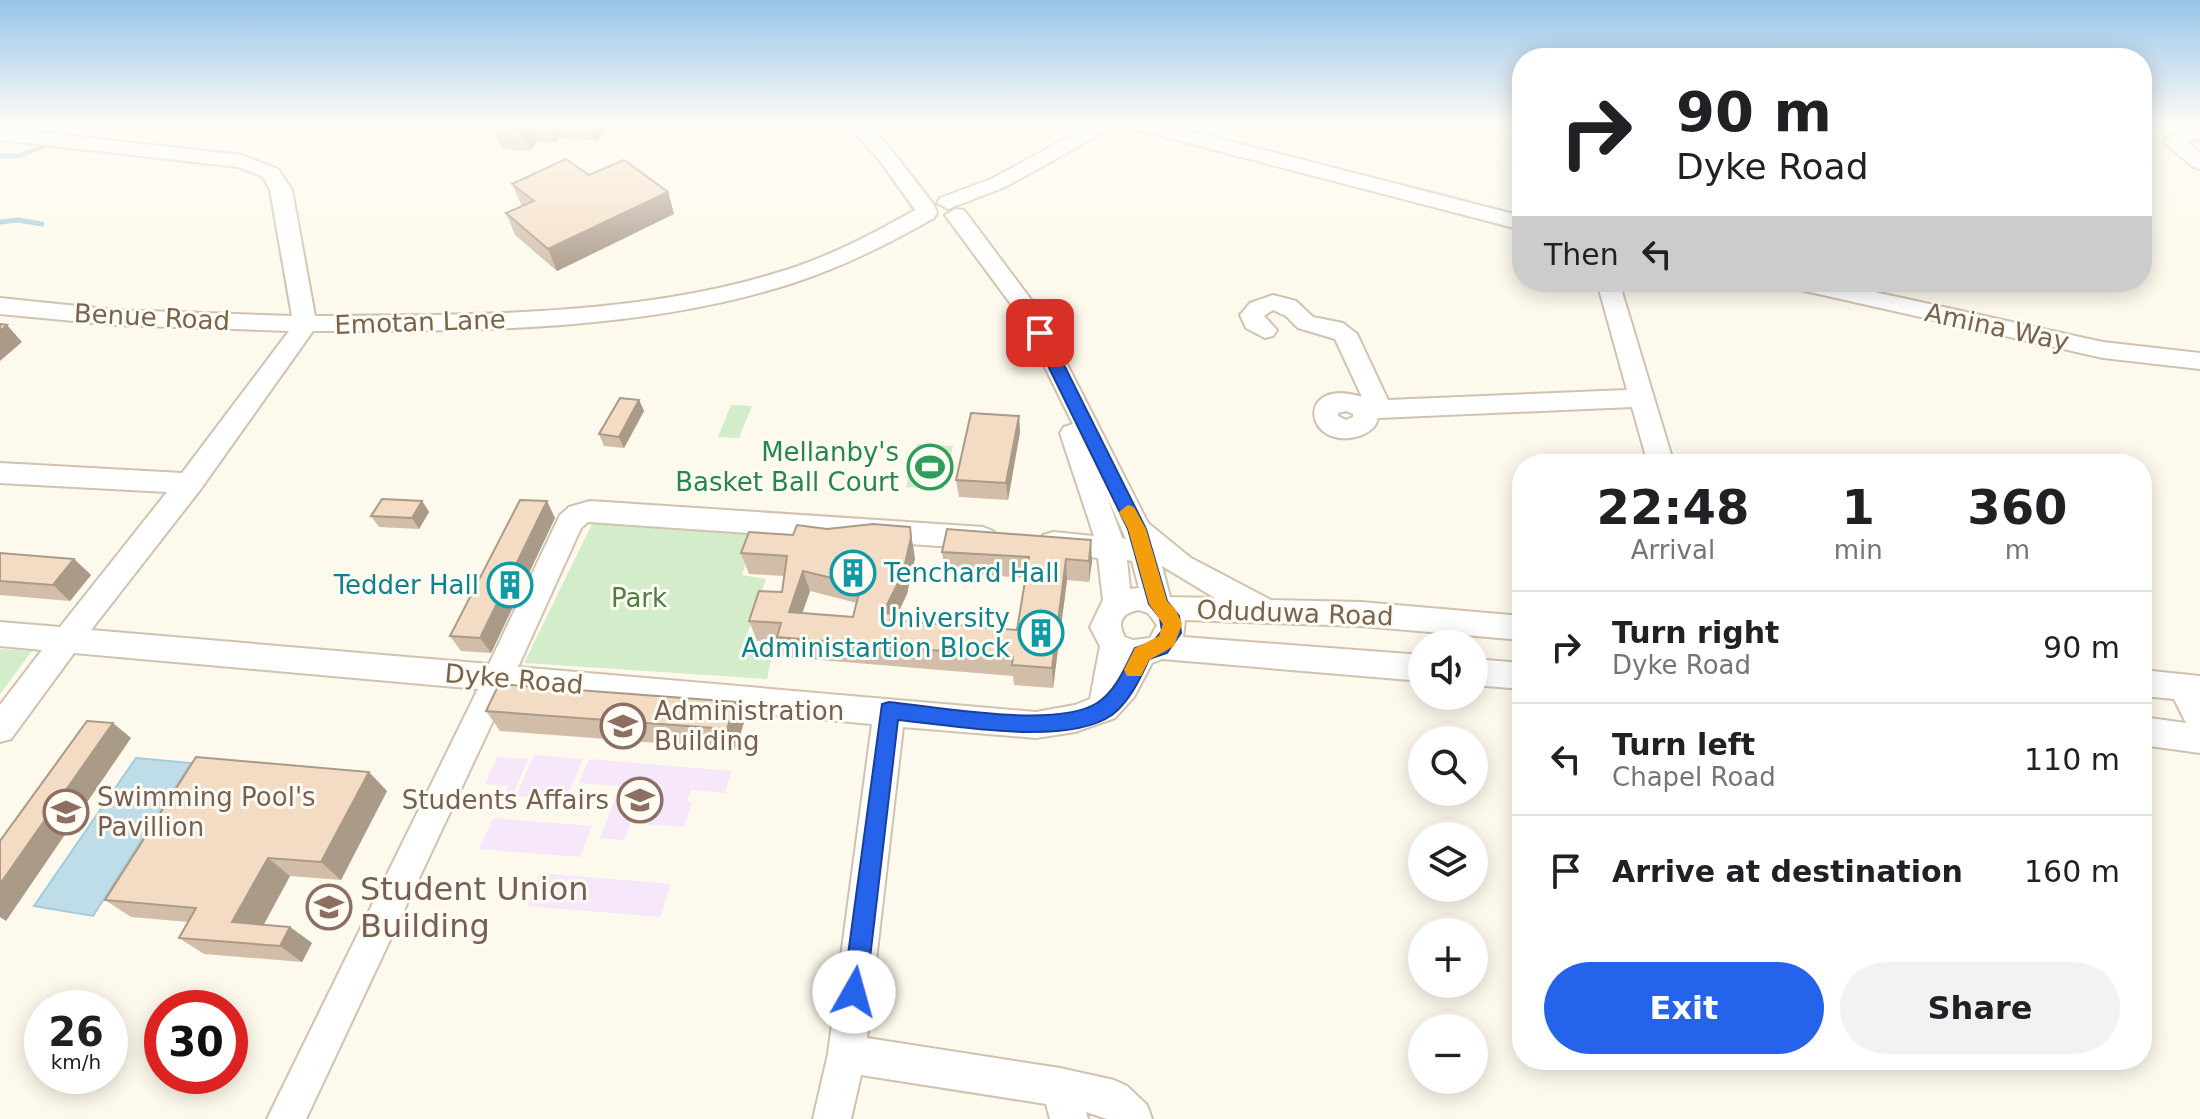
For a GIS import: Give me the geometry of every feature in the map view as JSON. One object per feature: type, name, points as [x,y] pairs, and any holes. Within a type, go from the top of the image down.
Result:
[{"type":"street","points":[[273,177],[281,190],[305,326]]},
{"type":"street","points":[[907,177],[1029,313],[1141,540],[1161,606],[1170,616],[1171,633],[1139,649],[1105,627],[1108,614],[1118,604],[1139,599],[1161,606]]},
{"type":"street","points":[[916,177],[1020,325],[1069,423],[1111,547],[1118,604]]},
{"type":"street","name":"Emotan Lane","points":[[0,729],[66,638],[191,483],[305,326],[537,317],[689,301],[789,277],[941,212],[1009,177]]},
{"type":"street","points":[[1344,177],[1512,220]]},
{"type":"street","points":[[1611,292],[1658,454]]},
{"type":"street","name":"Amina Way","points":[[1841,292],[2103,350],[2200,361]]},
{"type":"street","points":[[1265,330],[1254,323],[1252,315],[1265,304],[1280,303],[1296,309],[1306,323],[1335,328],[1345,334],[1372,409],[1642,398]]},
{"type":"street","name":"Benue Road","points":[[0,306],[305,326]]},
{"type":"street","points":[[0,473],[191,483]]},
{"type":"street","points":[[286,1119],[570,522],[590,511],[1111,547],[1141,540],[1197,578],[1275,611]]},
{"type":"street","name":"Oduduwa Road","points":[[1161,606],[1361,614],[1512,627]]},
{"type":"street","name":"Dyke Road","points":[[0,634],[1036,725],[1072,720],[1104,709],[1129,683],[1139,649]]},
{"type":"street","name":"Oduduwa Road","points":[[1139,649],[1408,667]]},
{"type":"street","points":[[1488,673],[1512,675]]},
{"type":"street","points":[[2152,684],[2191,688],[2200,721]]},
{"type":"street","points":[[832,1119],[847,1054],[889,710]]},
{"type":"street","points":[[2152,732],[2200,739]]},
{"type":"street","points":[[847,1054],[1065,1103],[1114,1099],[1133,1119]]},
{"type":"shaded area","name":"Students Affairs","points":[[534,755],[583,759],[566,800],[516,796]]},
{"type":"shaded area","name":"Students Affairs","points":[[497,757],[528,759],[510,801],[502,800],[508,786],[485,784]]},
{"type":"shaded area","name":"Students Affairs","points":[[589,759],[731,771],[725,793],[691,790],[687,801],[692,802],[684,827],[631,823],[624,840],[600,838],[620,786],[579,783]]},
{"type":"shaded area","name":"Students Affairs","points":[[493,818],[592,826],[580,857],[479,849]]},
{"type":"shaded area","name":"Students Affairs","points":[[540,873],[671,884],[660,917],[527,906]]},
{"type":"green space","points":[[731,405],[752,406],[739,438],[718,437]]},
{"type":"green space","name":"Mellanby's Basket Ball Court","points":[[917,444],[953,446],[943,489],[906,487]]},
{"type":"green space","name":"Park","points":[[593,522],[755,532],[742,575],[766,579],[744,644],[774,647],[767,679],[524,663]]},
{"type":"green space","points":[[0,649],[32,651],[0,694]]},
{"type":"water","points":[[136,758],[191,763],[93,916],[34,906]]},
{"type":"building","points":[[527,177],[648,177],[668,192],[548,249],[506,213],[534,201],[512,184]]},
{"type":"building","points":[[620,398],[639,400],[619,437],[599,434]]},
{"type":"building","points":[[971,413],[1019,416],[1006,483],[956,480]]},
{"type":"building","points":[[382,499],[422,501],[412,518],[371,516]]},
{"type":"building","points":[[520,500],[547,501],[480,638],[450,636]]},
{"type":"building","points":[[873,524],[910,527],[911,537],[903,573],[883,613],[892,614],[890,620],[1017,630],[1029,557],[942,552],[947,529],[1091,540],[1089,561],[1066,559],[1052,668],[1012,665],[1013,657],[777,637],[781,623],[749,621],[759,591],[782,592],[787,556],[741,553],[749,532],[793,535],[797,525],[827,529]],"holes":[[[803,571],[861,585],[853,617],[789,612]]]},
{"type":"building","points":[[0,553],[74,559],[53,585],[0,581]]},
{"type":"building","points":[[499,684],[736,702],[727,729],[486,711]]},
{"type":"building","points":[[87,721],[113,723],[0,884],[0,841]]},
{"type":"building","name":"Student Union Building","points":[[196,757],[369,772],[321,862],[268,858],[232,922],[290,927],[280,946],[179,938],[196,908],[105,900]]},
{"type":"waterway","points":[[0,222],[18,220],[42,224]]},
{"type":"slow traffic","points":[[1128,512],[1137,529],[1158,604],[1170,616],[1172,624],[1167,641],[1152,651],[1142,653],[1134,670]]},
{"type":"place","name":"Mellanby's Basket Ball Court","points":[[930,467]]},
{"type":"place","name":"Tenchard Hall","points":[[853,573]]},
{"type":"place","name":"Tedder Hall","points":[[510,585]]},
{"type":"place","name":"University Administartion Block","points":[[1041,633]]},
{"type":"place","name":"Administration Building","points":[[623,726]]},
{"type":"place","name":"Students Affairs","points":[[640,800]]},
{"type":"place","name":"Swimming Pool's Pavillion","points":[[66,812]]},
{"type":"place","name":"Student Union Building","points":[[329,907]]},
{"type":"route","points":[[854,992],[889,710],[1036,725],[1072,720],[1104,709],[1129,683],[1142,653],[1160,647],[1171,633],[1170,616],[1158,604],[1137,529],[1040,333]]}]
